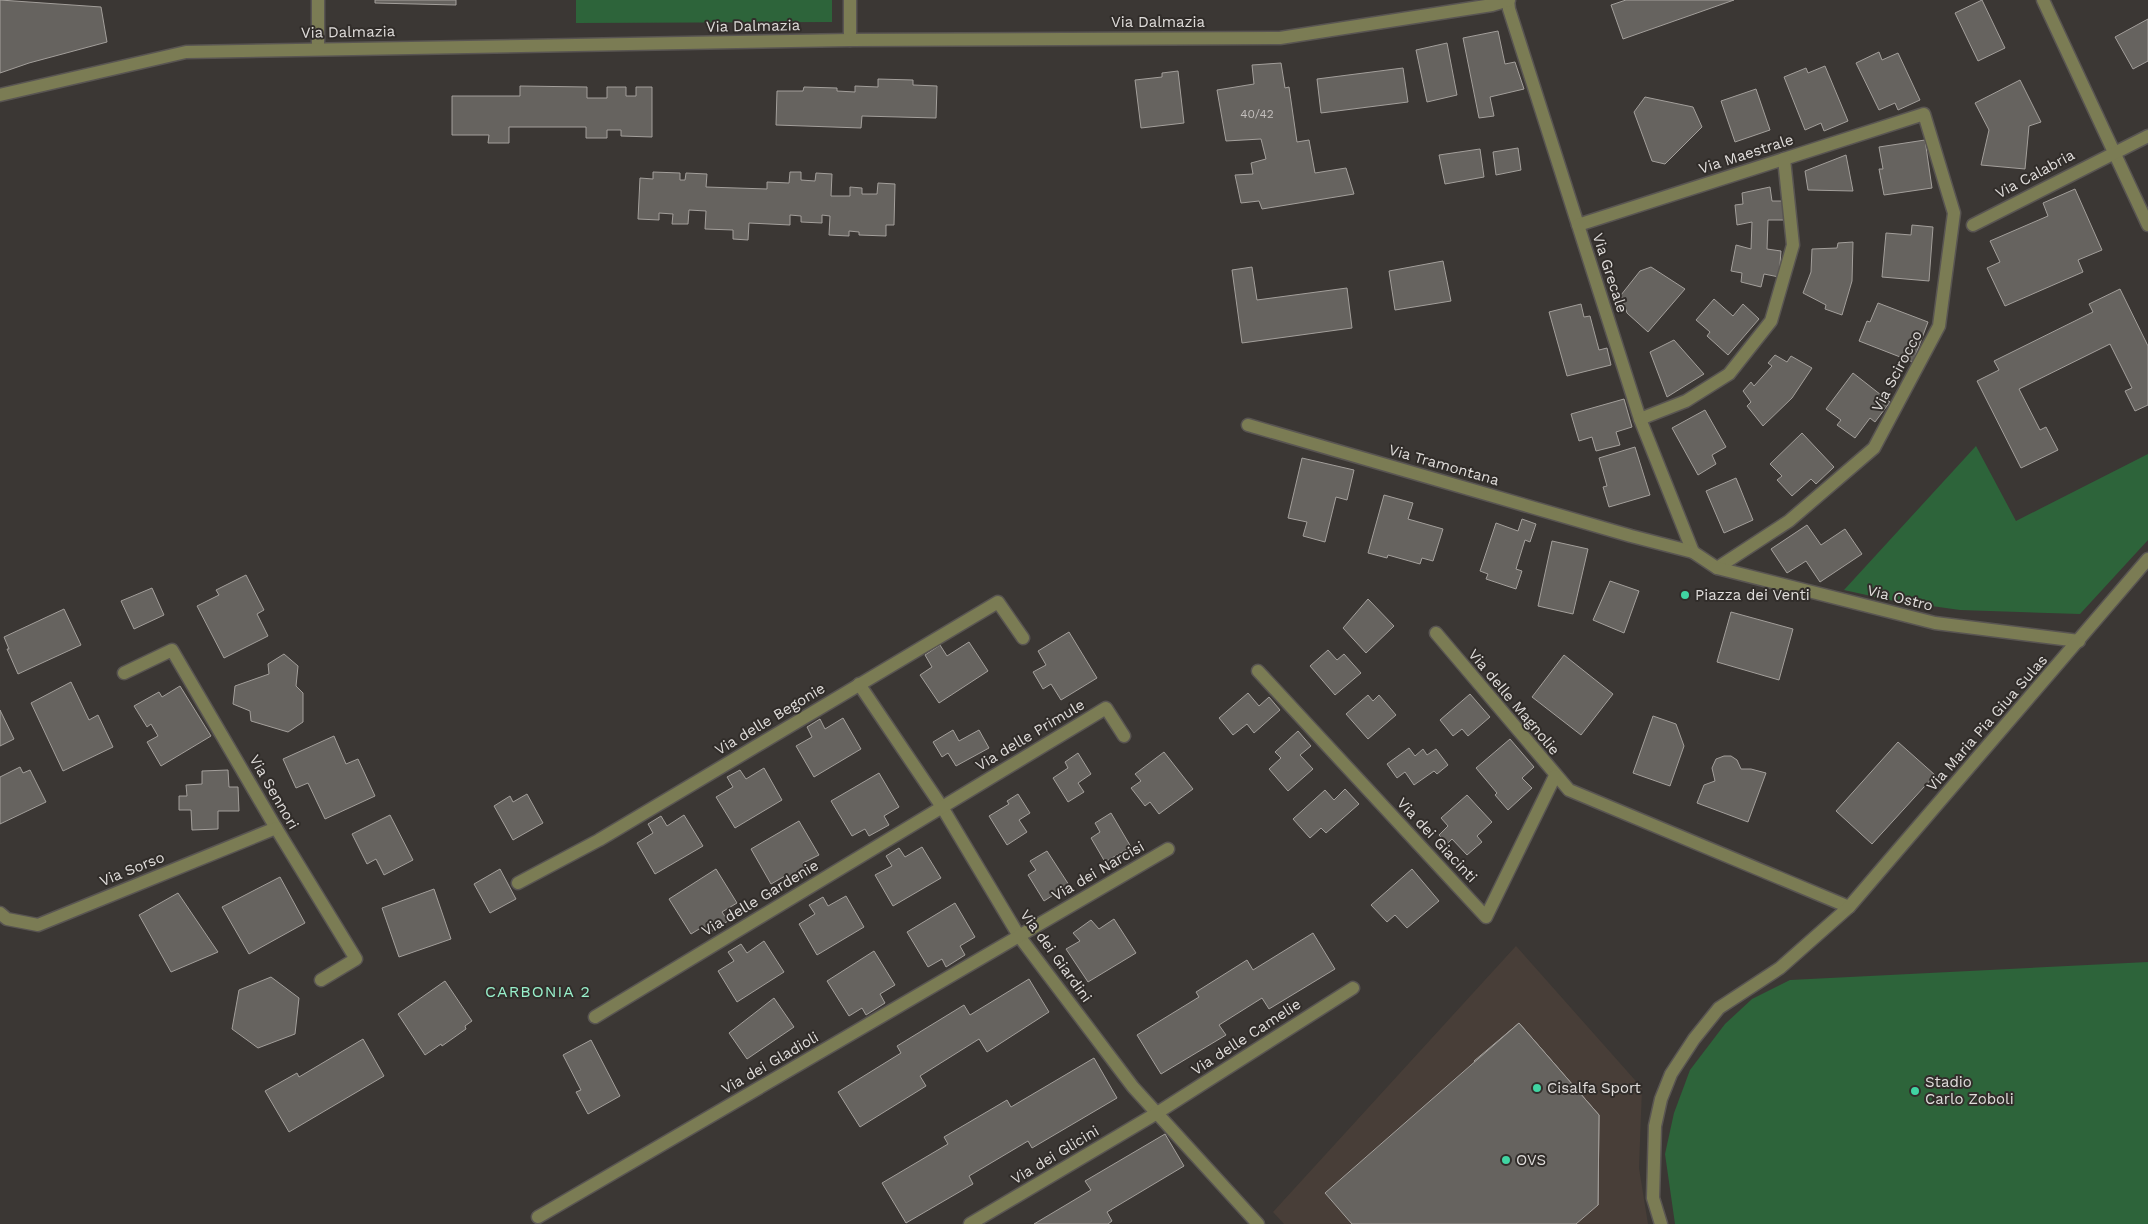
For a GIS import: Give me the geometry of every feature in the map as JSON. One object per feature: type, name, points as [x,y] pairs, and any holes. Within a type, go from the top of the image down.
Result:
[{"type":"street","points":[[318,0],[318,48]]},
{"type":"street","points":[[850,0],[850,40]]},
{"type":"street","name":"Via Dalmazia","points":[[0,95],[186,52],[318,48],[850,40],[1280,38],[1492,5],[1509,0]]},
{"type":"street","name":"Via Grecale","points":[[1509,0],[1511,16],[1640,419],[1693,552]]},
{"type":"street","points":[[2044,0],[2148,226]]},
{"type":"street","name":"Via Maestrale","points":[[1578,225],[1924,114]]},
{"type":"street","name":"Via Scirocco","points":[[1717,568],[1789,521],[1874,448],[1939,326],[1954,213],[1924,114]]},
{"type":"street","name":"Via Calabria","points":[[1973,225],[2113,152],[2148,136]]},
{"type":"street","points":[[1640,419],[1686,401],[1730,374],[1771,322],[1793,245],[1784,159]]},
{"type":"street","name":"Via Tramontana","points":[[1248,425],[1631,536],[1693,552]]},
{"type":"street","points":[[1693,552],[1717,568]]},
{"type":"street","name":"Via Maria Pia Giua Sulas","points":[[1661,1224],[1653,1198],[1655,1126],[1661,1099],[1672,1074],[1694,1039],[1719,1008],[1780,968],[1849,907],[2148,559]]},
{"type":"street","name":"Via Ostro","points":[[1717,568],[1935,623],[2079,641]]},
{"type":"street","name":"Via delle Begonie","points":[[518,883],[599,840],[998,602],[1024,638]]},
{"type":"street","name":"Via delle Magnolie","points":[[1436,633],[1555,776],[1569,790],[1849,907]]},
{"type":"street","name":"Via Sennori","points":[[124,672],[172,650],[276,828],[356,959],[321,980]]},
{"type":"street","name":"Via dei Giacinti","points":[[1258,671],[1486,917],[1555,776]]},
{"type":"street","name":"Via dei Giardini","points":[[859,684],[942,807],[1019,936],[1133,1087],[1258,1224]]},
{"type":"street","name":"Via delle Primule","points":[[942,807],[1106,708],[1124,736]]},
{"type":"street","name":"Via delle Gardenie","points":[[595,1017],[942,807]]},
{"type":"street","name":"Via Sorso","points":[[0,913],[7,919],[38,925],[276,828]]},
{"type":"street","name":"Via dei Narcisi","points":[[1019,936],[1168,849]]},
{"type":"street","name":"Via dei Gladioli","points":[[538,1217],[1019,936]]},
{"type":"street","name":"Via delle Camelie","points":[[1157,1113],[1353,988]]},
{"type":"street","name":"Via dei Glicini","points":[[970,1224],[1157,1113]]},
{"type":"shaded area","points":[[1516,946],[1642,1088],[1639,1168],[1648,1224],[1284,1224],[1273,1212]]},
{"type":"green space","points":[[576,0],[832,0],[832,22],[576,23]]},
{"type":"green space","points":[[1976,446],[2016,521],[2148,454],[2148,540],[2080,614],[1960,610],[1889,600],[1844,590]]},
{"type":"green space","name":"Stadio Carlo Zoboli","points":[[2148,962],[2148,1224],[1675,1224],[1665,1154],[1674,1113],[1690,1070],[1725,1024],[1752,999],[1790,980]]},
{"type":"building","points":[[0,0],[101,7],[107,42],[29,63],[0,73]]},
{"type":"building","points":[[375,0],[456,0],[456,5],[375,3]]},
{"type":"building","points":[[1626,0],[1734,0],[1623,39],[1611,5]]},
{"type":"building","points":[[1982,0],[2005,48],[1978,61],[1955,13]]},
{"type":"building","points":[[2148,19],[2148,61],[2133,69],[2115,37]]},
{"type":"building","points":[[1498,31],[1505,64],[1515,62],[1524,89],[1490,97],[1494,116],[1479,118],[1463,38]]},
{"type":"building","points":[[1447,43],[1457,95],[1427,102],[1416,50]]},
{"type":"building","points":[[1879,52],[1882,60],[1898,53],[1920,100],[1898,110],[1895,103],[1879,110],[1856,63]]},
{"type":"building","points":[[1281,63],[1285,88],[1289,87],[1297,142],[1309,140],[1315,173],[1346,168],[1354,194],[1262,209],[1259,201],[1241,203],[1235,175],[1253,174],[1251,163],[1266,159],[1261,139],[1226,141],[1217,90],[1254,84],[1252,65]]},
{"type":"building","points":[[1825,66],[1848,121],[1824,131],[1821,123],[1805,130],[1784,77],[1806,68],[1808,73]]},
{"type":"building","points":[[1403,68],[1408,102],[1321,113],[1317,79]]},
{"type":"building","points":[[1178,71],[1184,123],[1141,128],[1135,80],[1162,77],[1162,73]]},
{"type":"building","points":[[878,79],[913,80],[913,85],[937,86],[936,118],[862,116],[861,128],[776,125],[777,91],[803,91],[804,87],[837,88],[837,91],[855,92],[855,86],[878,87]]},
{"type":"building","points":[[2020,80],[2041,122],[2029,126],[2025,169],[1981,165],[1989,130],[1975,103]]},
{"type":"building","points":[[520,86],[587,87],[587,98],[607,98],[607,87],[626,87],[626,96],[636,96],[636,87],[652,87],[652,137],[621,136],[621,130],[607,130],[607,138],[586,138],[586,127],[509,127],[509,143],[488,143],[489,135],[452,135],[452,96],[520,96]]},
{"type":"building","points":[[1756,89],[1770,130],[1735,142],[1721,101]]},
{"type":"building","points":[[1645,97],[1693,107],[1702,127],[1665,164],[1652,161],[1634,112]]},
{"type":"building","points":[[1925,140],[1932,188],[1884,195],[1879,169],[1883,169],[1879,147]]},
{"type":"building","points":[[1518,148],[1521,170],[1496,175],[1493,152]]},
{"type":"building","points":[[1480,149],[1484,177],[1445,184],[1439,155]]},
{"type":"building","points":[[1846,155],[1853,191],[1808,190],[1805,171]]},
{"type":"building","points":[[653,172],[680,173],[680,180],[685,180],[686,173],[707,174],[706,187],[767,189],[767,182],[789,183],[790,172],[801,172],[801,180],[815,181],[816,173],[832,174],[831,196],[850,196],[850,187],[862,188],[862,194],[877,194],[878,183],[895,184],[894,225],[886,225],[886,236],[859,235],[859,232],[849,231],[849,236],[829,235],[830,216],[822,215],[822,223],[801,222],[801,216],[790,215],[790,225],[749,223],[748,240],[733,239],[733,230],[705,229],[706,211],[689,210],[688,224],[672,224],[673,214],[659,213],[659,220],[638,219],[640,178],[653,179]]},
{"type":"building","points":[[1770,187],[1772,201],[1783,201],[1785,220],[1768,220],[1767,249],[1781,251],[1779,277],[1764,274],[1761,287],[1741,282],[1742,273],[1731,271],[1736,245],[1751,249],[1752,222],[1737,225],[1735,205],[1743,204],[1742,193]]},
{"type":"building","points":[[2075,189],[2102,250],[2078,260],[2083,272],[2005,306],[1987,268],[2000,262],[1990,241],[2048,216],[2043,203]]},
{"type":"building","points":[[1912,225],[1933,227],[1929,281],[1882,277],[1886,233],[1911,235]]},
{"type":"building","points":[[1853,242],[1852,281],[1842,315],[1825,309],[1826,305],[1803,293],[1811,272],[1812,249],[1837,248],[1838,243]]},
{"type":"building","points":[[1443,261],[1451,301],[1395,310],[1389,271]]},
{"type":"building","points":[[1252,267],[1257,300],[1347,288],[1352,328],[1242,343],[1232,270]]},
{"type":"building","points":[[1651,267],[1685,289],[1648,332],[1627,313],[1621,295],[1640,271]]},
{"type":"building","points":[[2120,289],[2148,346],[2148,405],[2135,411],[2125,391],[2132,388],[2110,344],[2019,389],[2040,430],[2046,427],[2058,450],[2021,468],[1977,381],[1999,370],[1994,361],[2093,312],[2089,304]]},
{"type":"building","points":[[1714,299],[1733,316],[1743,304],[1759,319],[1728,355],[1707,336],[1710,332],[1696,320]]},
{"type":"building","points":[[1878,303],[1928,322],[1913,362],[1859,341],[1867,321],[1870,322]]},
{"type":"building","points":[[1581,304],[1584,317],[1590,316],[1599,350],[1607,348],[1611,365],[1567,376],[1549,312]]},
{"type":"building","points":[[1674,340],[1704,374],[1667,397],[1650,352]]},
{"type":"building","points":[[1775,355],[1787,362],[1791,356],[1812,368],[1792,398],[1763,426],[1747,406],[1751,402],[1743,391],[1751,382],[1754,386],[1772,366],[1768,363]]},
{"type":"building","points":[[1853,373],[1890,402],[1875,422],[1870,418],[1855,438],[1837,425],[1841,420],[1826,409]]},
{"type":"building","points":[[1624,399],[1632,427],[1616,432],[1620,445],[1596,451],[1592,437],[1579,441],[1571,414]]},
{"type":"building","points":[[1705,410],[1726,447],[1712,455],[1716,464],[1698,475],[1672,428]]},
{"type":"building","points":[[1802,433],[1834,467],[1816,484],[1811,479],[1792,496],[1777,480],[1782,476],[1770,464]]},
{"type":"building","points":[[1635,447],[1650,495],[1609,507],[1603,487],[1607,486],[1599,458]]},
{"type":"building","points":[[1302,458],[1354,470],[1347,500],[1336,497],[1325,542],[1303,536],[1307,522],[1288,518]]},
{"type":"building","points":[[1736,478],[1753,520],[1724,533],[1706,491]]},
{"type":"building","points":[[1384,495],[1413,503],[1408,519],[1443,529],[1433,561],[1422,558],[1420,564],[1388,555],[1387,558],[1368,553]]},
{"type":"building","points":[[1522,519],[1536,524],[1530,542],[1525,540],[1516,569],[1522,571],[1516,589],[1486,579],[1488,574],[1480,571],[1496,523],[1518,531]]},
{"type":"building","points":[[1807,525],[1821,545],[1845,529],[1862,554],[1820,582],[1806,561],[1787,573],[1771,549]]},
{"type":"building","points":[[1552,541],[1588,549],[1573,614],[1538,606]]},
{"type":"building","points":[[246,575],[264,610],[257,614],[268,636],[224,658],[197,606],[219,595],[216,590]]},
{"type":"building","points":[[1610,581],[1639,591],[1624,633],[1593,620]]},
{"type":"building","points":[[152,588],[164,615],[134,629],[121,601]]},
{"type":"building","points":[[1368,599],[1394,626],[1366,653],[1343,628]]},
{"type":"building","points":[[64,609],[81,645],[18,674],[4,637]]},
{"type":"building","points":[[1731,612],[1793,629],[1779,680],[1717,662]]},
{"type":"building","points":[[1069,632],[1097,678],[1061,700],[1051,684],[1043,689],[1033,672],[1046,665],[1038,651]]},
{"type":"building","points":[[969,642],[988,671],[939,703],[920,675],[932,667],[925,655],[940,645],[947,656]]},
{"type":"building","points":[[1328,650],[1337,660],[1344,654],[1361,673],[1335,695],[1310,666]]},
{"type":"building","points":[[284,654],[298,666],[296,686],[303,693],[303,722],[288,732],[251,721],[250,711],[233,704],[235,686],[269,674],[268,664]]},
{"type":"building","points":[[1564,655],[1613,694],[1581,735],[1532,697]]},
{"type":"building","points":[[71,682],[89,720],[98,715],[113,747],[63,771],[31,703]]},
{"type":"building","points":[[180,686],[211,736],[161,766],[147,742],[158,736],[151,724],[147,727],[134,706],[159,692],[162,697]]},
{"type":"building","points":[[1248,693],[1259,706],[1269,697],[1280,710],[1254,733],[1247,724],[1233,735],[1219,718]]},
{"type":"building","points":[[1470,694],[1490,717],[1468,736],[1462,729],[1453,736],[1440,720]]},
{"type":"building","points":[[1368,695],[1373,701],[1379,695],[1396,715],[1368,739],[1346,714]]},
{"type":"building","points":[[0,710],[14,739],[0,746]]},
{"type":"building","points":[[1653,716],[1676,724],[1684,746],[1670,786],[1633,773]]},
{"type":"building","points":[[843,718],[861,749],[814,777],[796,746],[812,737],[807,727],[820,719],[825,729]]},
{"type":"building","points":[[953,730],[959,741],[979,730],[989,748],[956,766],[948,753],[942,757],[933,742]]},
{"type":"building","points":[[1298,731],[1311,746],[1300,755],[1313,769],[1288,791],[1269,769],[1281,758],[1275,752]]},
{"type":"building","points":[[334,736],[346,764],[358,759],[375,796],[325,819],[308,783],[296,788],[283,759]]},
{"type":"building","points":[[1510,739],[1534,767],[1522,778],[1532,788],[1508,810],[1495,795],[1497,793],[1476,768]]},
{"type":"building","points":[[1898,742],[1935,775],[1872,844],[1836,811]]},
{"type":"building","points":[[1409,748],[1415,756],[1423,749],[1427,755],[1436,749],[1448,765],[1437,774],[1434,771],[1414,785],[1405,772],[1397,778],[1387,764]]},
{"type":"building","points":[[1164,752],[1193,789],[1159,814],[1150,802],[1145,806],[1131,788],[1141,781],[1135,774]]},
{"type":"building","points":[[1078,753],[1091,774],[1078,783],[1084,792],[1068,802],[1053,778],[1068,768],[1065,762]]},
{"type":"building","points":[[1731,756],[1737,760],[1741,769],[1751,769],[1766,773],[1748,822],[1697,803],[1704,785],[1715,781],[1712,768],[1716,759]]},
{"type":"building","points":[[20,767],[23,773],[30,770],[46,802],[0,824],[0,777]]},
{"type":"building","points":[[764,768],[782,800],[735,828],[716,797],[733,787],[727,777],[740,770],[746,779]]},
{"type":"building","points":[[228,770],[229,787],[238,787],[239,811],[218,811],[218,829],[192,830],[191,810],[179,810],[179,796],[187,796],[186,785],[202,784],[202,771]]},
{"type":"building","points":[[879,773],[899,807],[884,816],[889,825],[869,836],[865,829],[852,836],[831,801]]},
{"type":"building","points":[[1345,789],[1359,804],[1326,833],[1321,828],[1310,838],[1293,819],[1325,790],[1334,800]]},
{"type":"building","points":[[527,794],[543,823],[513,840],[494,806],[510,796],[513,802]]},
{"type":"building","points":[[1018,794],[1030,813],[1019,820],[1027,832],[1007,845],[989,816],[1009,804],[1007,801]]},
{"type":"building","points":[[1467,795],[1492,822],[1477,836],[1482,842],[1467,855],[1452,839],[1447,844],[1439,835],[1448,826],[1441,818]]},
{"type":"building","points":[[1111,813],[1131,847],[1105,862],[1091,838],[1100,832],[1095,823]]},
{"type":"building","points":[[390,815],[413,860],[384,875],[376,859],[367,864],[352,834]]},
{"type":"building","points":[[684,815],[703,846],[655,874],[637,843],[653,833],[648,824],[661,816],[667,826]]},
{"type":"building","points":[[799,821],[819,855],[803,863],[808,872],[789,884],[785,876],[771,884],[751,849]]},
{"type":"building","points":[[922,847],[941,878],[893,906],[875,875],[892,866],[886,856],[899,848],[905,857]]},
{"type":"building","points":[[1047,851],[1069,885],[1044,901],[1028,875],[1036,870],[1030,861]]},
{"type":"building","points":[[500,869],[516,899],[490,913],[474,884]]},
{"type":"building","points":[[716,869],[737,903],[722,912],[728,921],[709,933],[704,926],[691,934],[669,899]]},
{"type":"building","points":[[1412,869],[1439,901],[1407,928],[1395,915],[1387,922],[1371,905]]},
{"type":"building","points":[[280,877],[305,923],[249,954],[222,907]]},
{"type":"building","points":[[434,889],[451,939],[399,957],[382,908]]},
{"type":"building","points":[[178,893],[218,952],[171,972],[139,915]]},
{"type":"building","points":[[846,896],[864,927],[817,955],[799,924],[815,914],[809,905],[823,897],[828,906]]},
{"type":"building","points":[[955,903],[975,937],[960,946],[965,955],[946,967],[942,959],[928,967],[907,932]]},
{"type":"building","points":[[1114,919],[1136,953],[1088,982],[1066,949],[1080,941],[1073,933],[1091,920],[1099,929]]},
{"type":"building","points":[[1313,933],[1335,969],[1269,1009],[1262,998],[1219,1025],[1226,1035],[1161,1074],[1137,1035],[1199,997],[1196,992],[1247,960],[1253,970]]},
{"type":"building","points":[[764,941],[784,972],[737,1002],[718,971],[734,961],[728,952],[741,944],[747,953]]},
{"type":"building","points":[[874,951],[895,985],[880,994],[885,1003],[866,1015],[862,1008],[849,1016],[827,981]]},
{"type":"building","points":[[271,977],[299,998],[295,1034],[258,1048],[232,1029],[239,990]]},
{"type":"building","points":[[1029,979],[1049,1012],[987,1052],[979,1039],[920,1076],[926,1086],[860,1127],[838,1092],[901,1053],[897,1046],[964,1005],[970,1015]]},
{"type":"building","points":[[445,981],[472,1021],[465,1026],[466,1029],[442,1046],[441,1044],[425,1055],[398,1014]]},
{"type":"building","points":[[774,998],[794,1027],[747,1059],[729,1033]]},
{"type":"building","name":"Cisalfa Sport","points":[[1519,1023],[1599,1115],[1598,1205],[1474,1061]]},
{"type":"building","points":[[1519,1023],[1599,1115],[1598,1205],[1576,1224],[1352,1224],[1325,1193]]},
{"type":"building","points":[[363,1039],[384,1076],[289,1132],[265,1091],[297,1073],[299,1077]]},
{"type":"building","points":[[591,1040],[620,1096],[588,1114],[576,1092],[581,1090],[563,1055]]},
{"type":"building","points":[[1094,1058],[1117,1098],[1032,1148],[1028,1141],[969,1176],[973,1184],[906,1223],[882,1183],[948,1144],[944,1137],[1007,1100],[1011,1107]]},
{"type":"building","points":[[1165,1134],[1184,1166],[1107,1212],[1112,1221],[1108,1224],[1034,1224],[1091,1190],[1085,1181]]},
{"type":"place","name":"Piazza dei Venti","points":[[1685,595]]},
{"type":"place","name":"Cisalfa Sport","points":[[1537,1088]]},
{"type":"place","name":"Stadio Carlo Zoboli","points":[[1915,1091]]},
{"type":"place","name":"OVS","points":[[1506,1160]]},
{"type":"district","name":"CARBONIA 2","points":[[538,991]]}]
